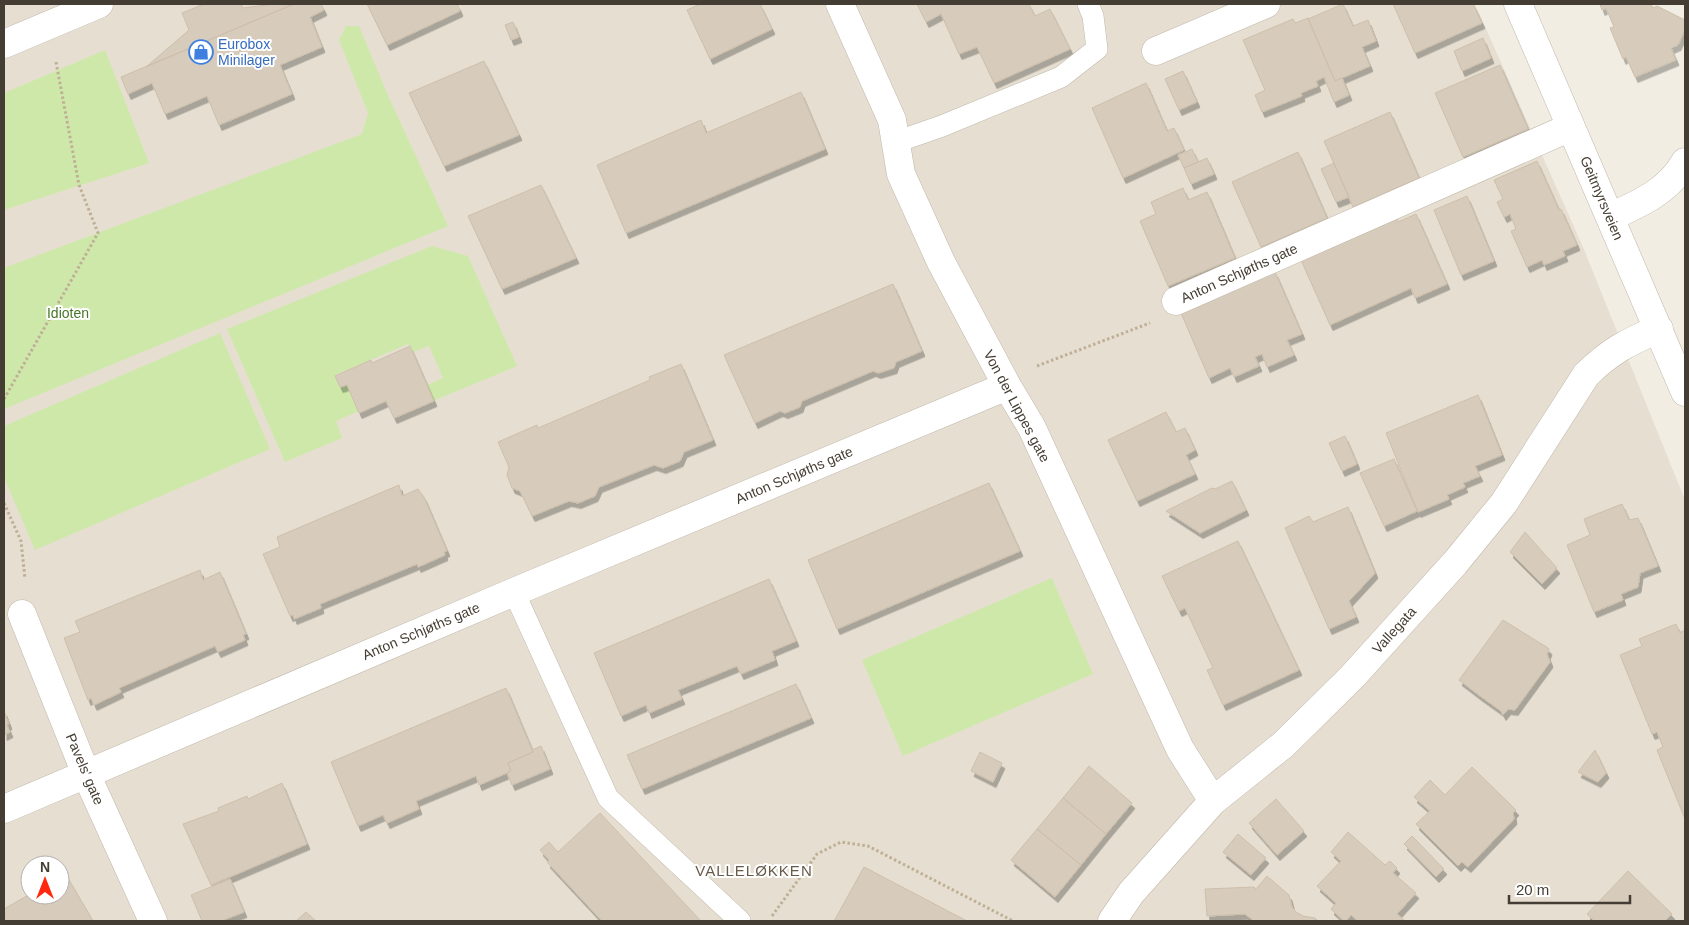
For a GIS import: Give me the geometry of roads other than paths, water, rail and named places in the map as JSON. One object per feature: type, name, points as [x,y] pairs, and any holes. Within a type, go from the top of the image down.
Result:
[{"type":"street","points":[[4,44],[99,4]]},
{"type":"street","name":"Von der Lippes gate","points":[[840,4],[892,120],[901,174],[941,262],[1007,386],[1032,428],[1180,749],[1213,801]]},
{"type":"street","points":[[1156,50],[1266,4]]},
{"type":"street","name":"Geitmyrsveien","points":[[1518,4],[1685,392]]},
{"type":"street","name":"Anton Schjøths gate","points":[[1176,301],[1571,126]]},
{"type":"street","points":[[1610,217],[1660,191],[1680,172],[1685,162]]},
{"type":"street","name":"Vallegata","points":[[1112,921],[1131,893],[1213,801],[1283,745],[1352,677],[1455,563],[1504,503],[1586,375],[1603,358],[1631,340],[1659,329]]},
{"type":"street","name":"Anton Schjøths gate","points":[[4,809],[514,592],[1007,386]]},
{"type":"street","name":"Pavels' gate","points":[[22,614],[86,774],[153,921]]},
{"type":"lane","points":[[896,142],[942,126],[1060,78],[1097,48],[1093,16],[1088,4]]},
{"type":"lane","points":[[514,592],[608,798],[740,921]]},
{"type":"place","name":"Eurobox Minilager","points":[[201,52]]},
{"type":"district","name":"VALLELØKKEN","points":[[754,871]]},
{"type":"park label","name":"Idioten","points":[[68,313]]}]
